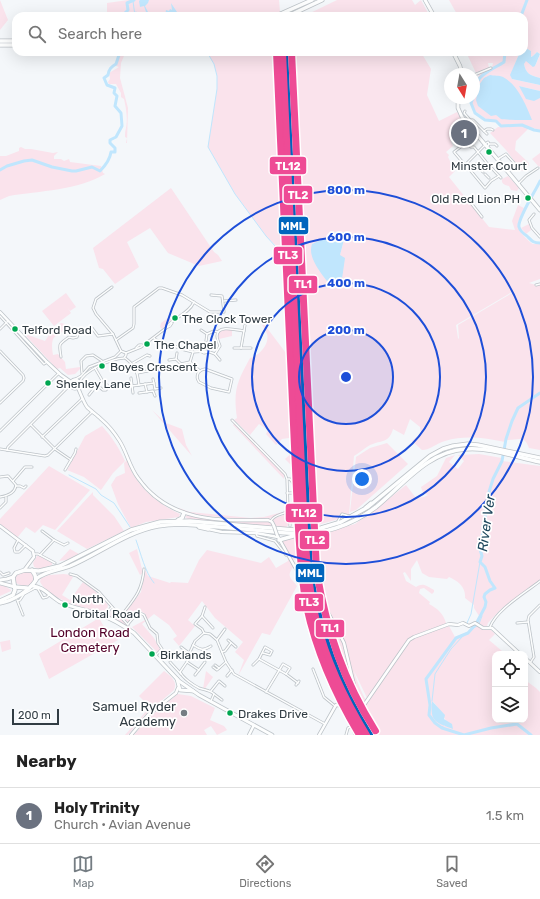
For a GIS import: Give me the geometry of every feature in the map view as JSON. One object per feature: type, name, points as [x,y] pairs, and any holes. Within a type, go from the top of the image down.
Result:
[{"type":"highway","points":[[285,12],[312,0]]},
{"type":"highway","points":[[296,12],[322,0]]},
{"type":"highway","points":[[0,41],[12,41]]},
{"type":"highway","points":[[0,45],[12,45]]},
{"type":"highway","points":[[312,531],[336,523],[360,512],[375,502],[423,461],[444,449],[468,444],[485,446],[501,451]]},
{"type":"highway","points":[[0,602],[13,595],[15,586],[13,577],[16,573],[25,570],[45,570],[65,564],[135,528],[160,522],[177,520],[312,531],[335,528],[358,519],[377,506],[425,465],[443,454],[466,449],[501,451],[540,458]]},
{"type":"highway","points":[[507,452],[540,462]]},
{"type":"highway","points":[[177,520],[184,515],[185,519],[190,521]]},
{"type":"highway","points":[[0,602],[11,600],[30,587],[40,575],[75,564],[137,532],[168,524],[301,530]]},
{"type":"highway","points":[[195,525],[208,529]]},
{"type":"highway","points":[[278,537],[301,530]]},
{"type":"highway","points":[[32,570],[36,579]]},
{"type":"highway","points":[[15,586],[30,587]]},
{"type":"main road","points":[[425,0],[432,12]]},
{"type":"main road","points":[[455,56],[460,68]]},
{"type":"main road","points":[[458,104],[459,111],[462,117],[540,209]]},
{"type":"main road","points":[[0,580],[7,580],[13,577]]},
{"type":"main road","points":[[36,579],[40,588],[49,595],[72,607],[107,617],[134,633],[177,679],[193,691],[272,735]]},
{"type":"main road","points":[[0,583],[15,586]]},
{"type":"main road","points":[[30,587],[40,588]]},
{"type":"main road","points":[[177,679],[178,687],[183,691],[193,691]]},
{"type":"main road","points":[[178,687],[184,684]]},
{"type":"main road","points":[[183,691],[184,684]]},
{"type":"street","points":[[480,73],[491,68]]},
{"type":"street","points":[[465,111],[464,113],[470,120],[473,120],[487,134]]},
{"type":"street","points":[[484,131],[487,129],[493,130]]},
{"type":"street","points":[[464,139],[471,147],[474,146],[479,151],[486,162],[500,177],[490,180],[485,188],[470,170],[468,163]]},
{"type":"street","points":[[465,165],[454,152],[467,142]]},
{"type":"street","points":[[463,167],[486,145],[495,144],[497,146]]},
{"type":"street","points":[[497,160],[506,154],[515,164]]},
{"type":"street","points":[[476,164],[490,180]]},
{"type":"street","points":[[518,184],[526,176],[538,168]]},
{"type":"street","points":[[471,203],[482,217]]},
{"type":"street","points":[[534,214],[529,220],[530,224],[540,237]]},
{"type":"street","points":[[536,285],[540,284]]},
{"type":"street","points":[[112,287],[96,299],[93,306],[96,314],[113,334],[121,351],[126,353],[154,337],[188,311],[194,302]]},
{"type":"street","points":[[116,340],[133,328],[134,307],[159,288],[174,292],[207,310],[224,312],[224,301],[222,296],[211,295]]},
{"type":"street","points":[[224,301],[236,300]]},
{"type":"street","points":[[0,312],[7,322]]},
{"type":"street","points":[[0,316],[71,385],[78,388]]},
{"type":"street","points":[[0,329],[7,322]]},
{"type":"street","points":[[241,348],[245,324]]},
{"type":"street","points":[[61,357],[60,343],[69,337],[77,337],[79,331],[92,328],[98,336],[113,334]]},
{"type":"street","points":[[206,334],[214,331],[218,332],[225,328],[244,331]]},
{"type":"street","points":[[201,330],[206,334]]},
{"type":"street","points":[[215,354],[220,346],[217,336],[218,332]]},
{"type":"street","points":[[206,334],[206,341]]},
{"type":"street","points":[[154,337],[156,340],[182,347],[183,349],[193,352],[207,351],[215,354],[220,360]]},
{"type":"street","points":[[234,348],[251,348]]},
{"type":"street","points":[[0,351],[23,375],[24,379],[0,403]]},
{"type":"street","points":[[7,450],[8,447],[89,366],[118,354],[121,351]]},
{"type":"street","points":[[190,362],[193,352]]},
{"type":"street","points":[[125,358],[126,353]]},
{"type":"street","points":[[176,359],[177,353]]},
{"type":"street","points":[[118,354],[121,358]]},
{"type":"street","points":[[133,363],[148,354],[150,356]]},
{"type":"street","points":[[82,374],[80,363],[84,357],[93,355],[103,361]]},
{"type":"street","points":[[139,385],[137,373],[133,363],[125,358],[121,358],[95,368],[81,379],[78,388],[82,399],[88,408],[107,424],[121,442],[126,450],[133,470],[144,486],[160,502],[184,515],[271,521]]},
{"type":"street","points":[[176,359],[181,364],[190,362]]},
{"type":"street","points":[[169,360],[176,359]]},
{"type":"street","points":[[190,362],[200,370],[207,369],[232,379],[229,392],[211,388],[200,383],[197,376],[200,370]]},
{"type":"street","points":[[95,368],[102,380],[108,386],[106,390],[103,390],[97,385]]},
{"type":"street","points":[[137,373],[153,370]]},
{"type":"street","points":[[0,431],[59,373]]},
{"type":"street","points":[[130,378],[133,393]]},
{"type":"street","points":[[153,379],[155,388],[161,388]]},
{"type":"street","points":[[74,380],[77,380],[79,383]]},
{"type":"street","points":[[88,395],[102,380]]},
{"type":"street","points":[[132,386],[154,383]]},
{"type":"street","points":[[145,384],[147,392]]},
{"type":"street","points":[[139,393],[153,391],[155,396]]},
{"type":"street","points":[[42,437],[82,399]]},
{"type":"street","points":[[0,449],[45,456],[50,454],[92,412]]},
{"type":"street","points":[[232,420],[285,474],[287,479],[290,526]]},
{"type":"street","points":[[31,425],[55,449],[71,460]]},
{"type":"street","points":[[65,470],[76,449]]},
{"type":"street","points":[[13,480],[25,467],[32,467]]},
{"type":"street","points":[[0,477],[7,476],[13,480],[16,486]]},
{"type":"street","points":[[287,479],[290,479],[298,489],[301,530]]},
{"type":"street","points":[[16,486],[24,488],[26,486]]},
{"type":"street","points":[[0,497],[6,496],[15,489],[16,486]]},
{"type":"street","points":[[287,493],[299,493]]},
{"type":"street","points":[[0,508],[6,502],[6,496]]},
{"type":"street","points":[[336,523],[340,520],[342,514],[350,516],[378,498]]},
{"type":"street","points":[[271,521],[274,517],[288,511]]},
{"type":"street","points":[[271,521],[278,537],[306,586],[314,590],[320,596],[344,643],[359,706]]},
{"type":"street","points":[[0,526],[33,550],[34,554]]},
{"type":"street","points":[[208,529],[222,532],[256,533],[274,538],[278,537]]},
{"type":"street","points":[[42,531],[54,540],[65,545],[68,543]]},
{"type":"street","points":[[256,533],[257,536],[274,541],[286,555],[289,555]]},
{"type":"street","points":[[18,540],[14,548],[16,553],[26,545]]},
{"type":"street","points":[[40,555],[54,540]]},
{"type":"street","points":[[34,554],[40,555],[56,563]]},
{"type":"street","points":[[25,570],[34,554]]},
{"type":"street","points":[[30,563],[32,570]]},
{"type":"street","points":[[121,616],[139,592],[143,581],[144,569]]},
{"type":"street","points":[[0,572],[3,575],[9,572]]},
{"type":"street","points":[[70,574],[77,576],[95,589],[128,624],[138,612],[144,615],[150,628],[157,634],[158,643],[162,647],[155,656]]},
{"type":"street","points":[[490,627],[501,611],[539,582],[540,586]]},
{"type":"street","points":[[23,615],[17,601],[20,600],[24,594],[35,588],[38,589],[43,598],[47,598],[49,595]]},
{"type":"street","points":[[540,605],[529,616],[528,622],[534,657],[530,663],[540,672]]},
{"type":"street","points":[[107,617],[109,610],[113,607]]},
{"type":"street","points":[[205,607],[202,616],[195,624],[205,633],[210,634],[217,640],[226,662],[239,677],[325,724]]},
{"type":"street","points":[[202,616],[213,628]]},
{"type":"street","points":[[517,623],[528,622]]},
{"type":"street","points":[[313,669],[324,697],[335,706],[363,706],[366,704],[412,638],[447,625],[458,625],[463,623],[468,626],[477,624],[483,628],[490,627]]},
{"type":"street","points":[[490,627],[517,651]]},
{"type":"street","points":[[217,640],[225,629]]},
{"type":"street","points":[[205,633],[206,637]]},
{"type":"street","points":[[182,675],[180,672],[188,662],[193,645],[200,636],[205,633]]},
{"type":"street","points":[[228,640],[236,647]]},
{"type":"street","points":[[222,652],[225,651],[231,643]]},
{"type":"street","points":[[193,645],[201,650],[211,646]]},
{"type":"street","points":[[181,647],[194,657]]},
{"type":"street","points":[[253,665],[259,659],[265,648],[272,651],[270,656],[263,653]]},
{"type":"street","points":[[259,659],[286,674],[298,683]]},
{"type":"street","points":[[170,662],[182,675],[200,689],[211,691],[222,700]]},
{"type":"street","points":[[188,662],[199,670]]},
{"type":"street","points":[[195,675],[205,662]]},
{"type":"street","points":[[212,667],[217,670],[226,662]]},
{"type":"street","points":[[266,692],[283,664],[289,667],[286,674]]},
{"type":"street","points":[[215,665],[219,668]]},
{"type":"street","points":[[228,676],[232,670]]},
{"type":"street","points":[[211,691],[219,681],[225,686]]},
{"type":"street","points":[[176,693],[178,687]]},
{"type":"street","points":[[130,735],[145,718],[176,693],[183,691]]},
{"type":"street","points":[[210,701],[214,694]]},
{"type":"street","points":[[319,735],[335,706]]},
{"type":"street","points":[[345,706],[355,735]]},
{"type":"street","points":[[249,735],[254,725]]},
{"type":"street","points":[[346,735],[348,728],[353,726]]},
{"type":"green space","points":[[0,0],[8,20],[0,30]]},
{"type":"green space","points":[[128,0],[279,0],[280,12],[107,12],[107,3]]},
{"type":"green space","points":[[337,0],[412,0],[415,5],[421,0],[427,12],[312,12]]},
{"type":"green space","points":[[449,0],[540,0],[540,54],[537,52],[530,57],[531,51],[528,49],[528,12],[456,12]]},
{"type":"green space","points":[[540,55],[540,78],[529,74],[524,64],[526,60],[535,66]]},
{"type":"green space","points":[[119,56],[124,56],[121,63],[120,78],[128,108],[127,143],[125,132],[127,117],[124,99],[121,97],[121,93],[116,84],[109,84],[108,82],[110,79],[109,73],[119,67],[116,66]]},
{"type":"green space","points":[[209,56],[279,56],[289,250],[288,257],[266,236],[235,194],[208,147],[217,89],[217,76],[214,64]]},
{"type":"green space","points":[[287,56],[423,56],[431,69],[427,95],[439,121],[457,112],[467,125],[450,139],[453,146],[446,152],[449,155],[448,157],[455,171],[449,177],[489,227],[515,230],[512,221],[518,205],[524,208],[518,226],[523,235],[533,244],[540,244],[540,279],[529,283],[536,285],[540,284],[540,450],[529,448],[525,441],[520,439],[506,440],[505,442],[482,438],[460,438],[445,441],[428,449],[422,450],[412,441],[421,433],[420,427],[410,419],[404,435],[393,429],[387,439],[370,445],[354,456],[349,515],[343,513],[340,514],[339,519],[314,526],[308,526],[301,376],[301,329],[298,328],[290,143],[292,143]],"holes":[[[346,232],[340,255],[312,244]],[[512,293],[458,325],[459,339],[458,338],[456,325]]]},
{"type":"green space","points":[[468,56],[518,56],[511,74],[512,79],[540,85],[540,91],[519,86],[536,99],[540,98],[540,130],[519,124],[501,126],[496,121],[486,119],[475,111],[472,104],[480,104],[480,73],[492,67],[493,63],[488,63],[489,68],[480,71],[480,68],[474,68]],"holes":[[[496,114],[532,120],[503,118],[500,118]]]},
{"type":"green space","points":[[519,125],[529,128],[516,141],[515,150],[529,163],[529,165],[522,171],[506,150],[490,133],[498,127]]},
{"type":"green space","points":[[21,147],[25,149],[53,153],[58,152],[54,156],[54,159],[61,159],[64,161],[69,159],[70,162],[101,166],[103,173],[105,174],[71,187],[9,196],[0,200],[0,156],[6,156],[19,151],[19,148]]},
{"type":"green space","points":[[540,153],[540,166],[539,167],[532,159]]},
{"type":"green space","points":[[508,176],[519,188],[517,191],[511,190],[509,186],[503,183],[502,179]]},
{"type":"green space","points":[[171,188],[214,252],[222,261],[199,266],[168,253],[150,228],[127,242],[139,267],[115,284],[103,269],[99,268],[93,248]]},
{"type":"green space","points":[[529,224],[531,230],[526,234],[521,228]]},
{"type":"green space","points":[[66,293],[76,307],[70,311],[67,307],[71,313],[54,326],[42,311]]},
{"type":"green space","points":[[168,318],[172,319],[172,321],[162,329],[160,327],[161,323]]},
{"type":"green space","points":[[61,323],[65,324],[66,326],[64,330],[52,341],[53,355],[58,354],[65,362],[66,369],[80,367],[75,374],[68,375],[60,368],[57,369],[26,336],[28,335],[45,341],[53,329]]},
{"type":"green space","points":[[264,324],[295,365],[301,468],[297,471],[285,459],[298,447],[296,437],[282,439],[276,445],[266,434],[268,430],[259,424],[250,435],[234,420],[237,418],[236,393],[239,380],[250,358],[257,355],[267,342],[267,334],[262,325]]},
{"type":"green space","points":[[225,329],[232,330],[232,336],[219,339],[218,335],[220,331]]},
{"type":"green space","points":[[152,410],[166,423],[182,429],[186,445],[192,456]]},
{"type":"green space","points":[[235,423],[284,474],[284,479],[233,425]]},
{"type":"green space","points":[[102,426],[115,443],[125,461],[113,473],[101,490],[84,477],[67,470],[85,436]]},
{"type":"green space","points":[[387,443],[408,464],[356,510],[350,512],[356,457],[370,448]]},
{"type":"green space","points":[[479,454],[502,458],[502,461],[540,466],[540,580],[501,609],[487,626],[481,626],[475,622],[479,616],[474,608],[474,605],[465,598],[463,588],[455,580],[449,577],[447,579],[429,577],[422,573],[417,560],[411,569],[411,581],[405,572],[403,573],[406,581],[416,587],[423,585],[434,590],[432,594],[424,588],[420,589],[419,593],[430,602],[429,604],[440,612],[445,620],[445,625],[428,631],[426,630],[425,634],[449,626],[455,637],[467,632],[476,625],[490,629],[495,634],[489,640],[502,651],[492,651],[492,723],[528,723],[528,682],[540,692],[540,735],[372,735],[365,723],[367,720],[354,708],[363,707],[369,702],[354,671],[357,682],[367,701],[363,705],[353,706],[342,684],[350,679],[337,636],[320,611],[317,599],[314,595],[315,589],[313,587],[311,542],[308,537],[355,524],[406,485],[416,498],[424,497],[428,495],[423,493],[421,487],[437,476],[446,458],[455,455],[449,462],[458,469],[464,461],[458,455]],"holes":[[[432,701],[446,721],[451,727],[442,724],[436,718],[434,715]]]},
{"type":"green space","points":[[127,460],[135,478],[141,486],[163,505],[180,514],[179,517],[146,522],[131,528],[118,504],[111,485],[116,477],[125,473],[124,463]]},
{"type":"green space","points":[[49,466],[90,490],[55,530],[43,525],[35,533],[26,527],[17,538],[0,524],[0,519]]},
{"type":"green space","points":[[93,492],[93,495],[114,516],[124,531],[87,549],[57,531]]},
{"type":"green space","points":[[179,508],[190,512],[251,518],[264,517],[286,511],[269,519],[242,519],[192,514],[178,509]]},
{"type":"green space","points":[[286,514],[289,516],[290,522],[286,528],[276,527],[273,519]]},
{"type":"green space","points":[[187,515],[269,522],[273,527],[188,519],[185,517]]},
{"type":"green space","points":[[300,535],[303,536],[304,548],[297,559],[293,560],[283,544],[283,541]]},
{"type":"green space","points":[[70,549],[79,554],[67,560],[59,561]]},
{"type":"green space","points":[[137,549],[143,573],[140,575],[129,553]]},
{"type":"green space","points":[[207,550],[261,563],[269,557],[276,568],[288,561],[288,558],[294,566],[290,572],[290,576],[297,586],[270,635],[262,633],[238,676],[244,660],[235,652],[243,642],[215,618],[202,601],[188,620],[195,626],[179,646],[173,639],[177,636],[169,625],[154,614],[142,624],[154,638],[162,652],[159,654],[132,627],[147,618],[145,614],[138,611],[128,622],[122,616],[141,592],[145,571],[148,576],[170,583],[188,583],[199,560]]},
{"type":"green space","points":[[39,555],[52,563],[52,565],[39,569],[34,567],[33,563]]},
{"type":"green space","points":[[24,572],[31,573],[35,577],[30,585],[22,586],[16,583],[15,578],[18,574]]},
{"type":"green space","points":[[49,575],[71,575],[73,577],[62,595],[70,600],[83,582],[94,590],[108,605],[107,610],[104,613],[68,602],[51,594],[40,582],[41,578]]},
{"type":"green space","points":[[0,585],[5,586],[11,591],[0,596]]},
{"type":"green space","points":[[111,610],[114,610],[133,630],[110,617]]},
{"type":"green space","name":"London Road Cemetery","points":[[99,618],[107,632],[118,640],[49,679],[39,654]]},
{"type":"green space","points":[[10,640],[11,649],[2,652],[0,642]]},
{"type":"green space","points":[[164,671],[174,682],[174,690],[144,716],[128,735],[125,735],[150,707],[139,696]]},
{"type":"green space","points":[[206,671],[213,677],[204,690],[203,689]]},
{"type":"green space","name":"Samuel Ryder Academy","points":[[178,694],[191,696],[215,708],[210,720],[224,726],[227,730],[217,735],[211,726],[204,730],[207,735],[134,735],[148,718]]},
{"type":"water","points":[[149,0],[145,6],[148,12],[146,12],[144,6],[140,7],[139,1]]},
{"type":"water","points":[[171,3],[177,12],[166,12],[166,10],[172,10]]},
{"type":"water","points":[[528,49],[531,51],[531,57],[537,52],[540,54],[535,66],[533,67],[526,61],[524,64],[529,74],[540,78],[540,85],[512,79],[510,75],[518,56],[528,56]]},
{"type":"water","points":[[490,75],[500,76],[513,85],[521,96],[532,120],[501,119],[496,115],[491,116],[478,106],[477,104],[480,104],[480,84],[484,78]]},
{"type":"water","points":[[519,86],[540,91],[540,98],[534,101],[526,99]]},
{"type":"water","points":[[335,232],[346,232],[340,255],[345,258],[342,279],[334,285],[330,285],[316,266],[311,249],[312,244]]},
{"type":"water","points":[[432,701],[445,715],[444,719],[452,724],[453,729],[438,723],[435,720],[432,713]]},
{"type":"waterway","points":[[126,12],[128,10],[127,3],[134,0]]},
{"type":"waterway","name":"River Ver","points":[[522,12],[527,0]]},
{"type":"waterway","points":[[133,1],[134,12]]},
{"type":"waterway","points":[[0,170],[7,166],[32,160],[52,167],[72,171],[92,167],[100,171],[110,157],[111,152],[115,152],[115,148],[110,143],[110,140],[116,137],[122,126],[121,113],[115,106],[117,96],[114,93],[115,88],[107,85],[104,78],[108,75],[110,68],[116,64],[119,56]]},
{"type":"waterway","points":[[209,56],[214,64],[217,76],[217,89],[208,147],[235,194],[266,236],[277,248]]},
{"type":"waterway","name":"River Ver","points":[[480,78],[485,73],[504,62],[505,56]]},
{"type":"waterway","name":"River Ver","points":[[471,104],[475,113],[485,120],[496,121],[501,126],[522,125],[540,131]]},
{"type":"waterway","name":"River Ver","points":[[540,181],[519,223],[519,227],[522,232],[531,240],[536,243],[540,243]]},
{"type":"waterway","name":"River Ver","points":[[531,735],[517,724],[491,728],[464,735],[442,728],[435,723],[429,715],[430,705],[426,679],[456,638],[468,633],[476,624],[485,607],[485,594],[495,588],[490,581],[485,567],[480,562],[482,556],[480,549],[489,492],[493,479],[502,461],[506,439],[518,408],[540,393]]},
{"type":"waterway","points":[[69,475],[96,489],[101,495],[114,503],[130,527]]},
{"type":"waterway","points":[[136,540],[146,568],[154,583]]},
{"type":"waterway","points":[[467,623],[471,614],[480,562]]},
{"type":"waterway","name":"River Ver","points":[[479,624],[482,616]]},
{"type":"waterway","name":"River Ver","points":[[432,701],[435,674],[451,649],[463,636],[478,625]]},
{"type":"transit line","points":[[276,56],[297,512],[302,583],[310,623],[327,673],[359,735]]},
{"type":"transit line","name":"TL3","points":[[278,56],[303,573],[312,616],[324,657],[341,697],[362,735]]},
{"type":"transit line","name":"TL12","points":[[283,56],[304,511],[309,580],[317,621],[331,665],[351,708],[367,735]]},
{"type":"transit line","name":"MML","points":[[285,56],[310,572],[319,615],[331,656],[348,696],[370,735]]},
{"type":"transit line","name":"TL2","points":[[291,56],[316,571],[330,634],[344,674],[363,712],[375,731]]},
{"type":"transit line","name":"TL1","points":[[292,56],[317,571],[326,614],[338,654],[355,693],[376,731]]},
{"type":"place","name":"Holy Trinity","points":[[464,133]]},
{"type":"place","name":"Minster Court","points":[[489,152]]},
{"type":"place","name":"Old Red Lion PH","points":[[528,198]]},
{"type":"place","name":"The Clock Tower","points":[[175,318]]},
{"type":"place","name":"Telford Road","points":[[15,329]]},
{"type":"place","name":"The Chapel","points":[[147,344]]},
{"type":"place","name":"Boyes Crescent","points":[[102,366]]},
{"type":"place","name":"Shenley Lane","points":[[48,383]]},
{"type":"place","name":"North Orbital Road","points":[[65,605]]},
{"type":"place","name":"Birklands","points":[[152,654]]},
{"type":"place","name":"Samuel Ryder Academy","points":[[184,713]]},
{"type":"place","name":"Drakes Drive","points":[[230,713]]}]
